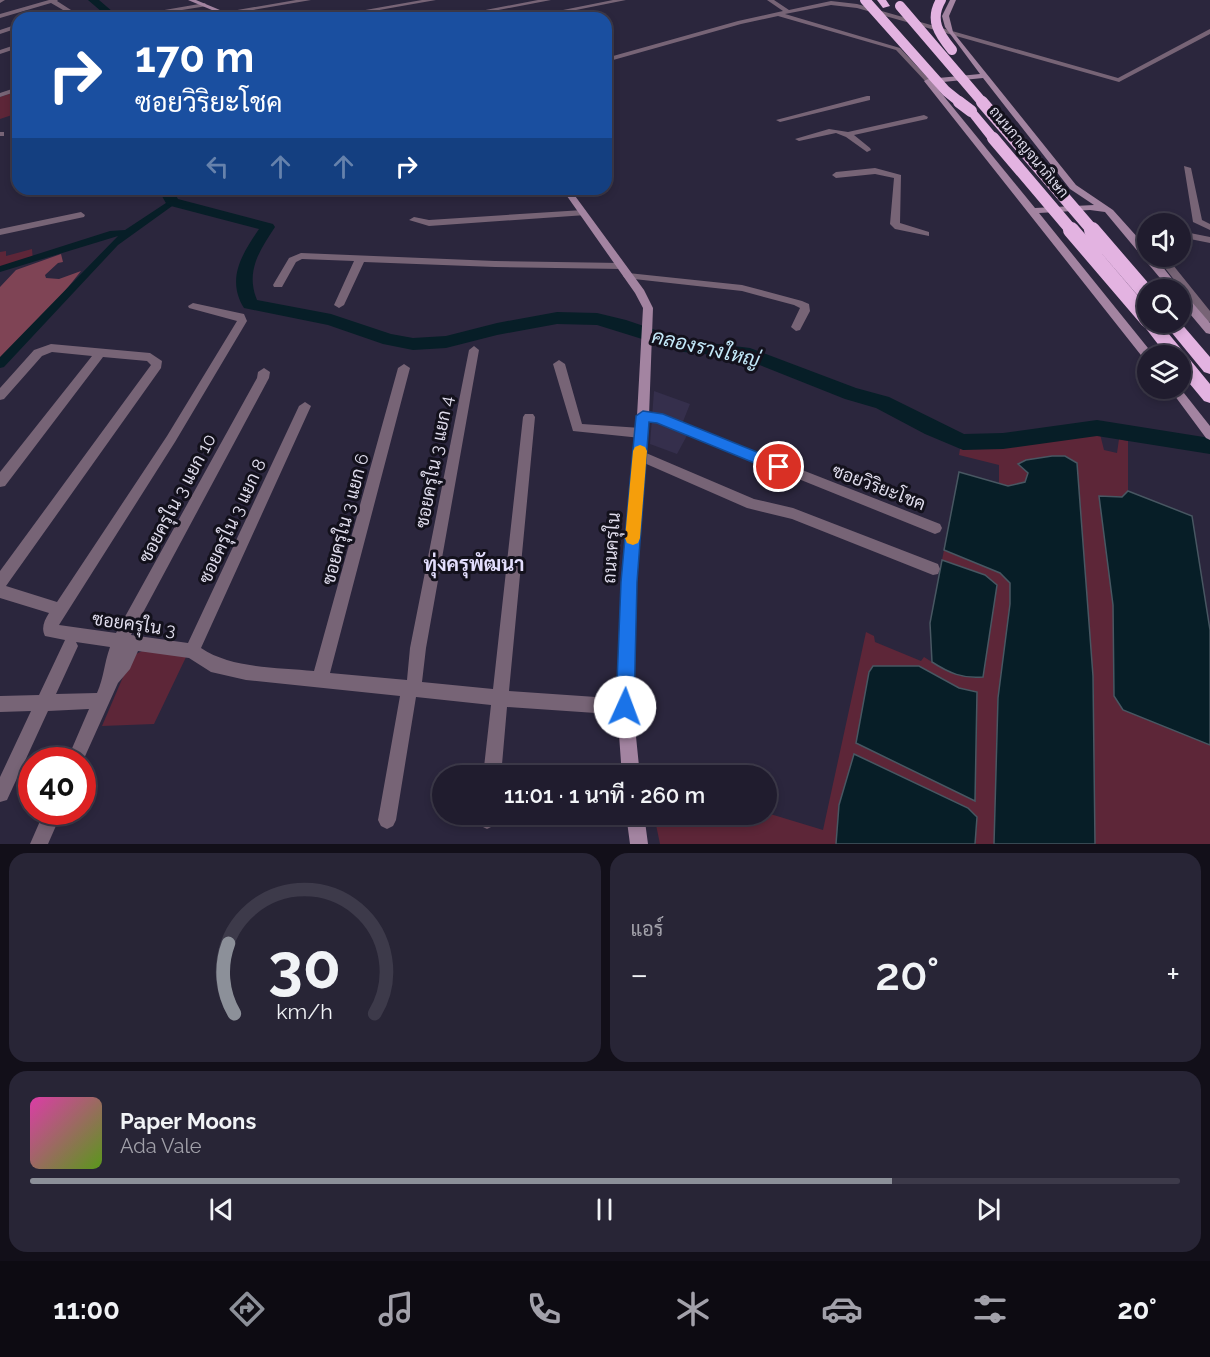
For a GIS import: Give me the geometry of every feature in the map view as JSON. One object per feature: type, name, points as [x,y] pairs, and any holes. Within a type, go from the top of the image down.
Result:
[{"type":"highway","points":[[941,0],[934,11],[933,21],[937,30],[986,90],[1056,188]]},
{"type":"highway","points":[[859,2],[946,91],[971,111]]},
{"type":"highway","name":"ถนนกาญจนาภิเษก","points":[[890,3],[1137,282]]},
{"type":"highway","name":"ถนนกาญจนาภิเษก","points":[[890,3],[971,111],[1137,307]]},
{"type":"highway","name":"ถนนกาญจนาภิเษก","points":[[1159,333],[1168,345]]},
{"type":"highway","points":[[1180,333],[1210,368]]},
{"type":"highway","points":[[1191,373],[1210,396]]},
{"type":"main road","points":[[191,0],[220,12]]},
{"type":"main road","points":[[953,0],[946,9],[944,21],[950,32],[1073,187],[1110,212],[1137,243]]},
{"type":"main road","points":[[928,81],[985,76]]},
{"type":"main road","points":[[928,81],[1139,345]]},
{"type":"main road","name":"ถนนครุใน","points":[[570,195],[648,308],[643,416],[629,582],[625,707],[631,765]]},
{"type":"main road","points":[[1034,211],[1090,207],[1110,212]]},
{"type":"main road","points":[[1158,267],[1167,279]]},
{"type":"main road","points":[[1191,308],[1210,330]]},
{"type":"main road","points":[[1182,399],[1210,435]]},
{"type":"main road","points":[[636,825],[639,844]]},
{"type":"street","points":[[13,12],[53,0],[68,10],[62,12]]},
{"type":"street","points":[[220,12],[308,0]]},
{"type":"street","points":[[360,12],[433,0]]},
{"type":"street","points":[[481,12],[548,0]]},
{"type":"street","points":[[558,12],[623,0]]},
{"type":"street","points":[[770,0],[788,12]]},
{"type":"street","points":[[612,58],[731,24],[831,3],[859,2],[950,32],[1119,80],[1210,31]]},
{"type":"street","points":[[155,12],[205,5]]},
{"type":"street","points":[[777,14],[898,49],[928,81]]},
{"type":"street","points":[[780,120],[867,98]]},
{"type":"street","points":[[849,134],[924,117]]},
{"type":"street","points":[[799,139],[834,130],[849,134],[867,150]]},
{"type":"street","points":[[1187,168],[1198,222],[1210,227]]},
{"type":"street","points":[[836,175],[875,171],[898,177],[895,224],[898,227],[926,234]]},
{"type":"street","points":[[414,220],[423,223],[440,223],[583,213]]},
{"type":"street","points":[[0,232],[81,215]]},
{"type":"street","points":[[1191,236],[1210,240]]},
{"type":"street","points":[[278,285],[292,260],[297,257],[621,266]]},
{"type":"street","points":[[339,305],[360,259]]},
{"type":"street","points":[[1172,267],[1210,318]]},
{"type":"street","points":[[628,276],[742,288],[798,303],[805,306],[805,311],[796,327]]},
{"type":"street","name":"ซอยครุใน 3","points":[[193,306],[240,317],[242,321],[171,439],[51,624],[50,631],[192,651],[225,669],[500,698],[625,707]]},
{"type":"street","points":[[0,396],[38,352],[51,348],[150,357],[156,361],[157,365],[0,583]]},
{"type":"street","name":"ซอยครุใน 3 แยก 4","points":[[387,820],[474,350]]},
{"type":"street","points":[[0,482],[100,353]]},
{"type":"street","points":[[559,364],[573,422],[577,428],[641,433]]},
{"type":"street","name":"ซอยครุใน 3 แยก 6","points":[[320,679],[404,368]]},
{"type":"street","name":"ซอยครุใน 3 แยก 10","points":[[81,747],[112,677],[125,664],[127,643],[263,378],[264,372]]},
{"type":"street","name":"ซอยครุใน 3 แยก 8","points":[[192,651],[305,406]]},
{"type":"street","name":"ซอยวิริยะโชค","points":[[643,416],[658,418],[934,528]]},
{"type":"street","points":[[493,765],[529,417]]},
{"type":"street","points":[[639,455],[752,504],[793,514],[933,569]]},
{"type":"street","points":[[0,591],[61,610]]},
{"type":"street","points":[[1,794],[70,646]]},
{"type":"street","points":[[0,704],[101,701]]},
{"type":"street","points":[[39,844],[47,825]]},
{"type":"shaded area","points":[[12,93],[12,115],[0,119],[0,97]]},
{"type":"shaded area","points":[[32,249],[33,261],[0,270],[0,252],[6,251],[6,256]]},
{"type":"shaded area","points":[[61,254],[63,262],[58,263],[45,275],[46,278],[59,279],[81,271],[45,316],[0,360],[0,287],[16,270]]},
{"type":"shaded area","points":[[654,391],[690,404],[682,424],[691,428],[677,454],[650,444]]},
{"type":"shaded area","points":[[1100,434],[1104,450],[1117,453],[1119,439],[1128,441],[1128,491],[1122,497],[1099,496],[1113,605],[1114,696],[1210,745],[1210,844],[1095,844],[1093,676],[1077,463],[1061,458],[1046,460],[1033,468],[1025,483],[1008,486],[999,484],[999,465],[959,455],[961,443]]},
{"type":"shaded area","points":[[944,550],[1000,573],[1010,583],[1010,604],[998,698],[994,844],[975,844],[977,817],[854,754],[839,805],[836,844],[660,844],[656,825],[777,825],[777,816],[823,830],[866,632],[874,636],[875,642],[921,661],[924,657],[959,675],[983,677],[985,575],[942,560]],"holes":[[[919,666],[959,688],[975,800],[856,743]]]},
{"type":"shaded area","points":[[146,649],[187,655],[154,724],[102,726],[132,656]]},
{"type":"water","points":[[1065,456],[1077,463],[1093,676],[1095,844],[994,844],[998,698],[1010,604],[1010,583],[1000,573],[944,550],[959,472],[1008,486],[1025,482],[1028,473],[1018,464],[1026,460]]},
{"type":"water","points":[[1128,491],[1192,516],[1210,630],[1210,745],[1123,710],[1114,696],[1113,605],[1099,496],[1122,497]]},
{"type":"water","points":[[942,560],[985,575],[997,585],[983,677],[956,674],[932,662],[930,623]]},
{"type":"water","points":[[873,666],[919,666],[959,688],[977,692],[975,801],[856,743],[869,672]]},
{"type":"water","points":[[854,754],[968,808],[977,817],[975,844],[836,844],[839,805]]},
{"type":"waterway","name":"คลองรางใหญ่","points":[[93,0],[108,12]]},
{"type":"waterway","name":"คลองรางใหญ่","points":[[168,195],[172,202],[268,227],[246,263],[245,293],[250,304],[331,320],[389,340],[413,344],[446,342],[497,329],[557,318],[597,319],[620,324],[684,346],[744,352],[852,394],[882,402],[932,429],[963,442],[1003,441],[1097,428],[1210,446]]},
{"type":"waterway","points":[[0,364],[115,243],[172,202]]},
{"type":"waterway","points":[[0,269],[113,233],[127,233]]},
{"type":"slow traffic","points":[[633,538],[640,451]]},
{"type":"district","name":"ทุ่งครุพัฒนา","points":[[474,564]]},
{"type":"route","points":[[625,707],[629,582],[643,416],[658,418],[779,467]]}]
